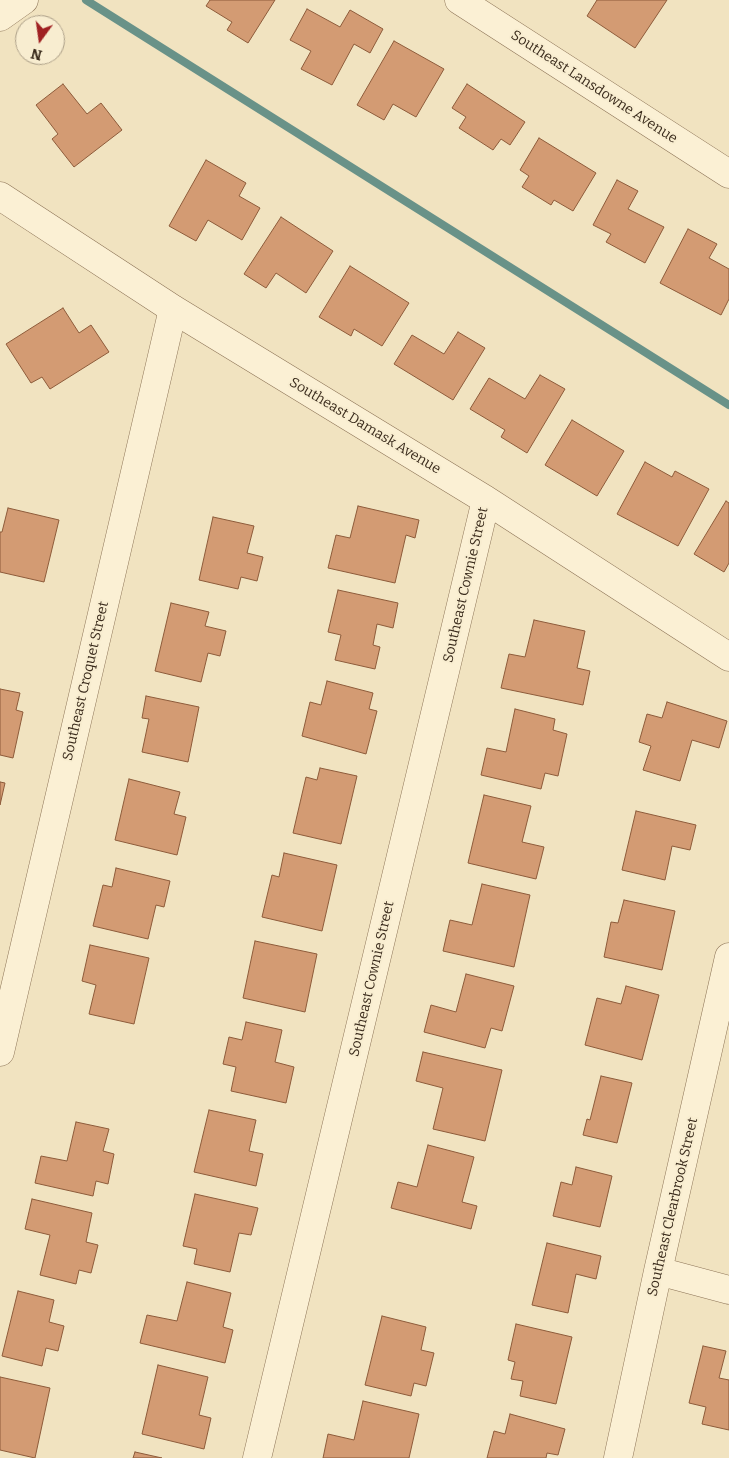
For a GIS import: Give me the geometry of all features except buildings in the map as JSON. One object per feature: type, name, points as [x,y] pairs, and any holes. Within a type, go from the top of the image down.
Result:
[{"type":"street","points":[[0,17],[24,0]]},
{"type":"street","name":"Southeast Lansdowne Avenue","points":[[459,0],[729,174]]},
{"type":"street","name":"Southeast Damask Avenue","points":[[0,196],[173,310],[486,500],[729,657]]},
{"type":"street","name":"Southeast Croquet Street","points":[[0,1052],[173,310]]},
{"type":"street","name":"Southeast Cownie Street","points":[[257,1458],[486,500]]},
{"type":"street","name":"Southeast Clearbrook Street","points":[[618,1458],[729,957]]},
{"type":"street","points":[[658,1272],[729,1290]]},
{"type":"waterway","points":[[86,0],[729,405]]}]
